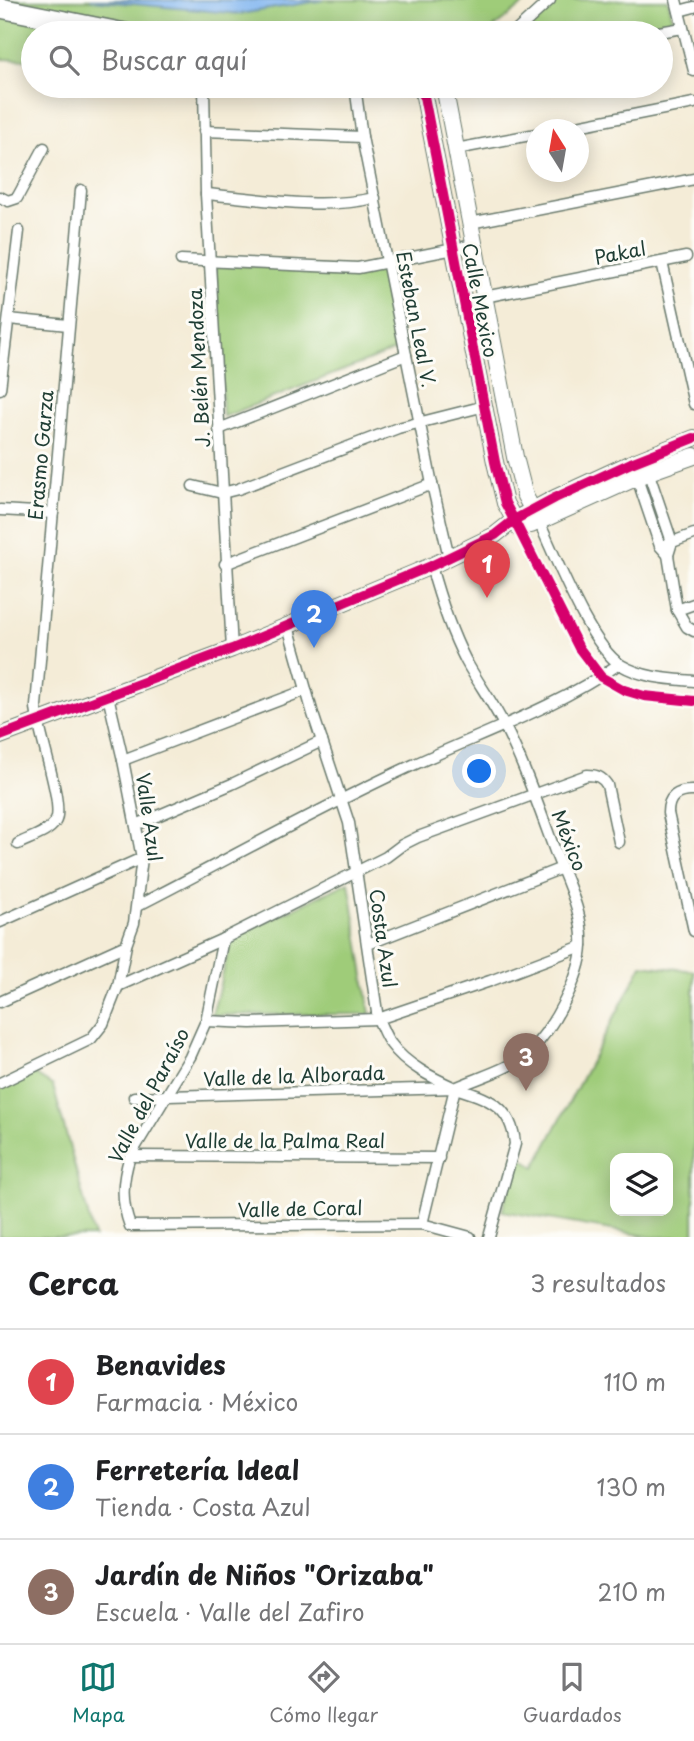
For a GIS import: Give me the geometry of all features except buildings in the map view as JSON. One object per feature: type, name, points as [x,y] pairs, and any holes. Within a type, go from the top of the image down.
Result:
[{"type":"highway","points":[[0,8],[65,21]]},
{"type":"street","points":[[527,21],[550,0]]},
{"type":"street","points":[[694,7],[677,6],[694,71]]},
{"type":"street","points":[[673,30],[683,28]]},
{"type":"street","name":"J. Belén Mendoza","points":[[204,98],[206,194],[225,564],[232,649]]},
{"type":"street","name":"Esteban Leal V.","points":[[357,98],[362,137],[419,421],[449,557]]},
{"type":"street","name":"Calle Mexico","points":[[424,98],[501,486],[517,525]]},
{"type":"street","name":"Calle Mexico","points":[[445,98],[517,468],[536,516]]},
{"type":"street","points":[[589,124],[694,103]]},
{"type":"street","points":[[204,131],[362,137]]},
{"type":"street","points":[[456,149],[526,136]]},
{"type":"street","points":[[0,197],[8,201],[17,198],[44,149]]},
{"type":"street","points":[[470,223],[694,179]]},
{"type":"street","name":"Erasmo Garza","points":[[18,844],[50,827],[58,815],[38,722],[37,692],[81,191]]},
{"type":"street","points":[[206,194],[328,204],[353,203],[375,198]]},
{"type":"street","points":[[0,389],[3,343],[9,319],[19,231]]},
{"type":"street","points":[[181,260],[330,268],[389,264],[474,245]]},
{"type":"street","points":[[662,262],[686,257]]},
{"type":"street","name":"Pakal","points":[[484,297],[662,262],[694,404]]},
{"type":"street","points":[[0,273],[12,279]]},
{"type":"street","points":[[9,319],[68,325]]},
{"type":"street","points":[[219,429],[406,355]]},
{"type":"street","points":[[193,486],[222,493],[251,485],[419,421],[485,406]]},
{"type":"street","points":[[0,736],[232,649],[431,566],[640,467],[694,438]]},
{"type":"street","points":[[640,467],[694,456]]},
{"type":"street","points":[[640,467],[672,542],[668,555],[677,610],[682,621],[694,631]]},
{"type":"street","points":[[640,467],[660,546],[668,555]]},
{"type":"street","points":[[225,564],[432,484]]},
{"type":"street","points":[[0,510],[52,513]]},
{"type":"street","points":[[536,516],[597,639],[609,656],[635,672],[652,677],[694,681]]},
{"type":"street","points":[[517,525],[579,648],[601,677],[624,690],[645,696],[694,701]]},
{"type":"street","points":[[660,546],[694,534]]},
{"type":"street","name":"México","points":[[431,566],[444,613],[454,637],[504,726],[533,794],[575,905],[582,946],[578,969],[545,1032],[530,1051],[511,1064],[455,1088]]},
{"type":"street","points":[[677,610],[694,604]]},
{"type":"street","name":"Costa Azul","points":[[288,626],[322,741],[343,800],[357,872],[378,1019],[390,1044],[405,1059],[455,1088]]},
{"type":"street","points":[[137,906],[412,765],[504,726],[601,677],[620,664]]},
{"type":"street","points":[[123,760],[306,690]]},
{"type":"street","name":"Valle Azul","points":[[0,1083],[92,1039],[103,1024],[118,986],[126,945],[134,923],[142,858],[108,696]]},
{"type":"street","points":[[136,825],[233,784],[322,741]]},
{"type":"street","points":[[118,986],[223,939],[386,857],[410,841],[587,775],[596,775],[607,785],[619,842]]},
{"type":"street","points":[[694,791],[680,792],[668,802],[668,813],[694,931]]},
{"type":"street","points":[[0,922],[142,858]]},
{"type":"street","points":[[368,944],[562,868]]},
{"type":"street","name":"Valle del Paraíso","points":[[130,1226],[123,1185],[130,1156],[190,1057],[206,1021],[223,939]]},
{"type":"street","points":[[0,1002],[126,945]]},
{"type":"street","points":[[206,1021],[276,1023],[378,1019],[582,946]]},
{"type":"street","points":[[486,1097],[488,1073]]},
{"type":"street","points":[[422,1224],[455,1088],[486,1097],[498,1105],[509,1119],[514,1132],[515,1144],[489,1237]]},
{"type":"street","name":"Valle de la Alborada","points":[[134,1097],[455,1088]]},
{"type":"street","name":"Valle de la Palma Real","points":[[130,1156],[439,1158]]},
{"type":"street","name":"Valle de Coral","points":[[130,1226],[422,1224],[470,1237]]},
{"type":"green space","points":[[0,0],[529,0],[502,21],[21,21],[21,60],[0,59]]},
{"type":"green space","points":[[556,0],[668,0],[673,20],[668,21],[532,21]]},
{"type":"green space","points":[[215,265],[382,268],[398,349],[223,417]]},
{"type":"green space","points":[[349,882],[370,1014],[212,1015],[232,938]]},
{"type":"green space","points":[[642,965],[694,971],[694,1237],[652,1237],[502,1211],[519,1156],[535,1167]]},
{"type":"green space","points":[[31,1072],[53,1086],[94,1237],[0,1237],[0,1087]]},
{"type":"water","points":[[91,0],[324,0],[240,14]]},
{"type":"cycle path","points":[[424,98],[505,503],[579,648],[601,677],[624,690],[644,696],[694,701]]},
{"type":"cycle path","points":[[0,736],[232,649],[431,566],[495,535],[514,520],[555,498],[694,438]]},
{"type":"place","name":"Benavides","points":[[487,598]]},
{"type":"place","name":"Ferretería Ideal","points":[[314,648]]},
{"type":"place","name":"Jardín de Niños \"Orizaba\"","points":[[526,1091]]}]
